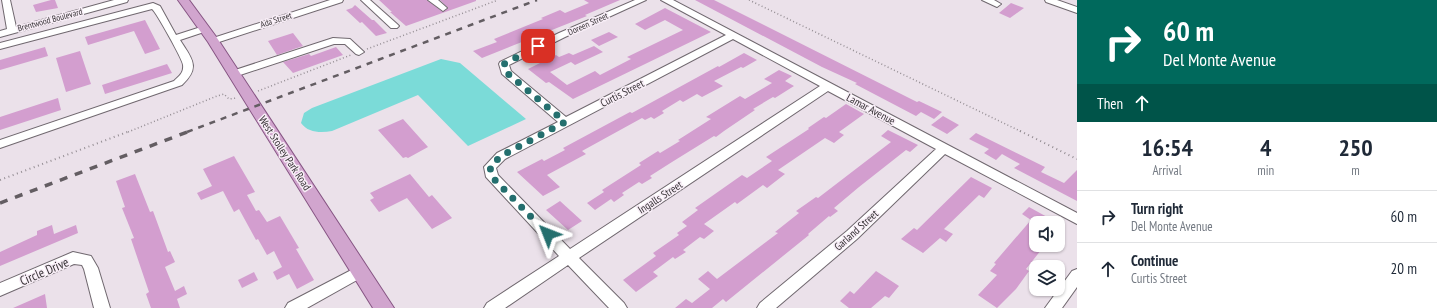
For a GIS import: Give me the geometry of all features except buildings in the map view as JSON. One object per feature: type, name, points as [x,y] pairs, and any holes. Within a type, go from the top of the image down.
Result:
[{"type":"main road","name":"West Stolley Park Road","points":[[183,0],[209,35],[384,308]]},
{"type":"street","points":[[6,0],[12,30]]},
{"type":"street","name":"Brentwood Boulevard","points":[[0,34],[124,0]]},
{"type":"street","name":"Ada Street","points":[[174,39],[209,35],[326,2],[339,0]]},
{"type":"street","points":[[365,0],[394,26]]},
{"type":"street","points":[[432,0],[443,8]]},
{"type":"street","name":"Doreen Street","points":[[565,122],[506,72],[504,64],[513,58],[642,0]]},
{"type":"street","name":"Lamar Avenue","points":[[665,0],[734,35],[1077,219]]},
{"type":"street","points":[[986,0],[997,4]]},
{"type":"street","points":[[1049,0],[1077,10]]},
{"type":"street","points":[[0,34],[1,46],[153,6],[157,8],[174,39],[187,56],[189,70],[185,77],[178,83],[0,144]]},
{"type":"street","name":"Curtis Street","points":[[570,256],[492,177],[490,167],[501,156],[734,35]]},
{"type":"street","points":[[233,74],[333,41],[347,41],[359,52]]},
{"type":"street","name":"Ingalls Street","points":[[492,308],[828,86]]},
{"type":"street","name":"Garland Street","points":[[765,308],[852,235],[944,148]]},
{"type":"street","points":[[570,256],[619,308]]},
{"type":"street","name":"Circle Drive","points":[[0,290],[73,258],[86,260],[91,268],[102,308]]},
{"type":"street","points":[[293,308],[361,271]]},
{"type":"street","points":[[1053,308],[1077,275]]},
{"type":"path","points":[[0,180],[142,127],[217,96],[224,94],[229,99],[233,99],[247,96],[498,0]]},
{"type":"path","points":[[749,0],[1077,159]]},
{"type":"water","points":[[441,59],[460,63],[526,119],[468,146],[418,95],[332,131],[315,132],[307,129],[301,123],[304,113],[312,108]]},
{"type":"railway","points":[[187,132],[537,0]]},
{"type":"railway","points":[[0,203],[190,131]]},
{"type":"route","points":[[538,46],[504,64],[506,72],[565,122],[501,156],[490,167],[492,177],[548,234]]}]
